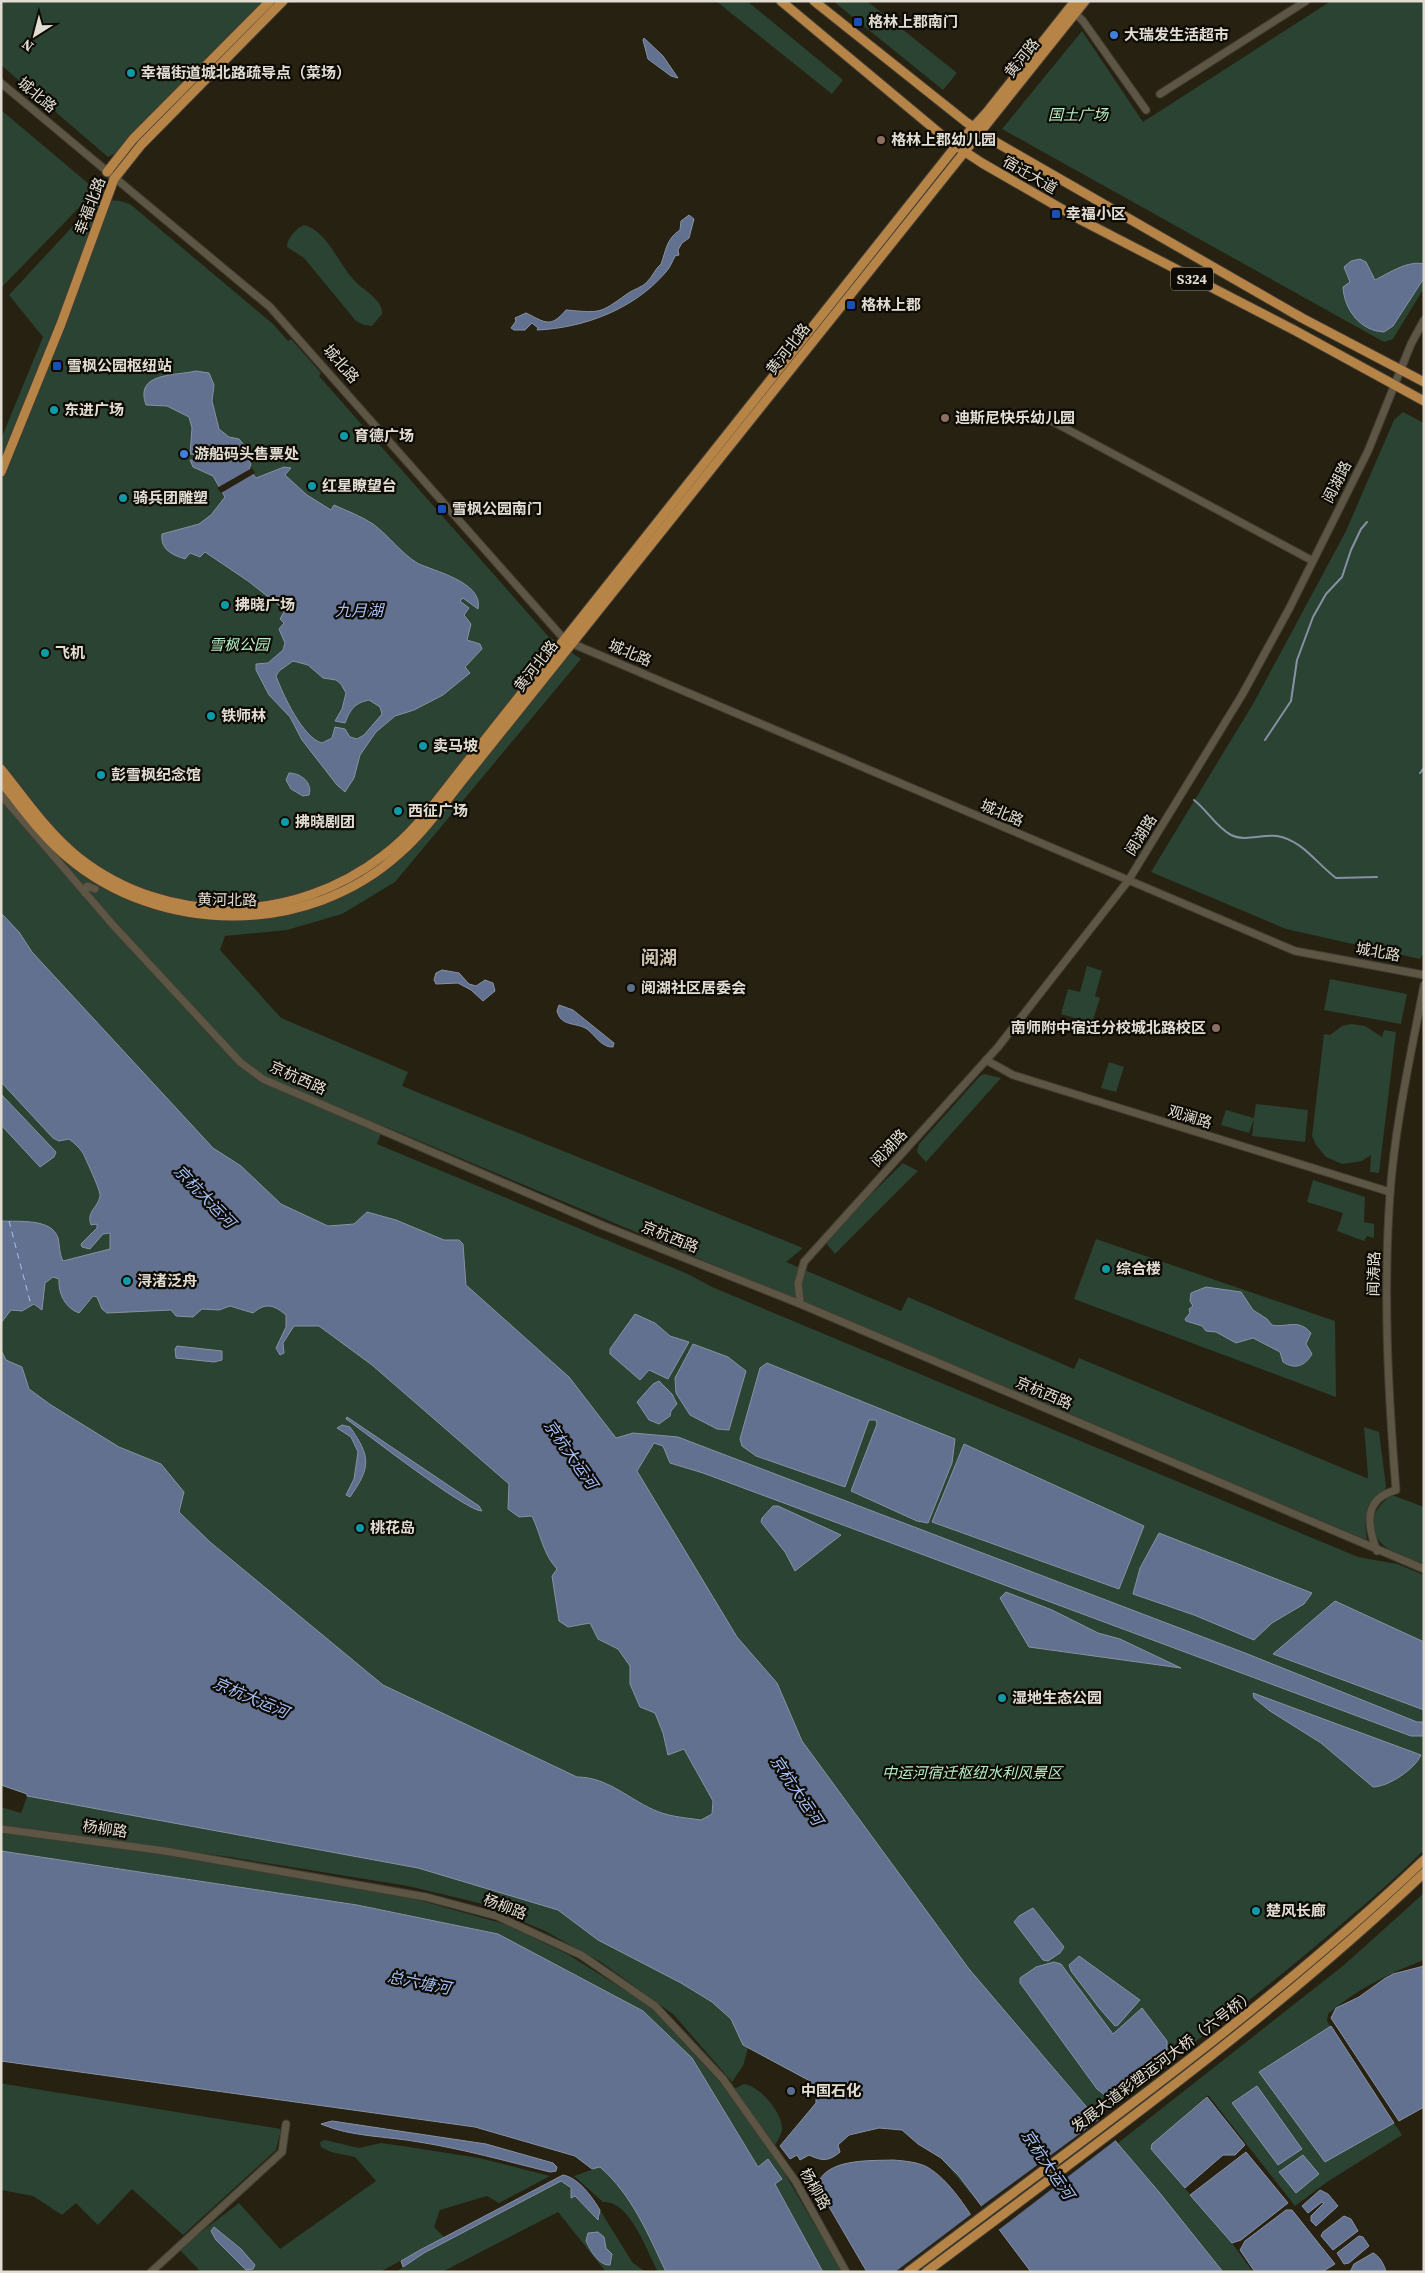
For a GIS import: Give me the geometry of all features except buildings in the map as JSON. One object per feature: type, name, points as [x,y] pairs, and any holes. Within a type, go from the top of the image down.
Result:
[{"type":"main road","name":"幸福北路","points":[[107,172],[132,139],[270,1]]},
{"type":"main road","name":"幸福北路","points":[[1,472],[61,324],[114,178],[141,146],[284,1]]},
{"type":"main road","name":"宿迁大道","points":[[781,1],[959,149],[1081,220],[1424,401]]},
{"type":"main road","name":"宿迁大道","points":[[814,1],[976,129],[1294,314],[1424,382]]},
{"type":"main road","name":"黄河路","points":[[976,129],[1075,1]]},
{"type":"main road","name":"黄河路","points":[[976,129],[1085,1]]},
{"type":"main road","name":"黄河北路","points":[[1,769],[42,819],[73,852],[97,870],[125,886],[155,898],[186,905],[216,908],[253,907],[293,902],[343,882],[376,861],[399,843],[567,641],[976,129]]},
{"type":"main road","name":"黄河北路","points":[[1,782],[64,855],[92,875],[125,894],[172,910],[216,916],[272,914],[299,908],[350,888],[399,854],[466,776],[567,641]]},
{"type":"main road","name":"发展大道彩塑运河大桥（六号桥）","points":[[908,2272],[1240,2022],[1360,1919],[1424,1860]]},
{"type":"main road","name":"发展大道彩塑运河大桥（六号桥）","points":[[926,2272],[1215,2054],[1295,1988],[1424,1873]]},
{"type":"street","points":[[1160,94],[1306,1]]},
{"type":"street","points":[[1075,13],[1083,20],[1146,110]]},
{"type":"street","name":"城北路","points":[[1,84],[270,306],[567,641],[1128,882],[1295,951],[1424,975]]},
{"type":"street","name":"阅湖路","points":[[798,1303],[800,1299],[798,1284],[804,1262],[986,1060],[1128,882],[1242,695],[1313,561],[1368,451],[1424,320]]},
{"type":"street","points":[[1048,419],[1313,561]]},
{"type":"street","name":"京杭西路","points":[[1,795],[85,893],[240,1062],[263,1079],[604,1226],[798,1303],[1377,1551],[1424,1569]]},
{"type":"street","points":[[85,893],[87,886],[95,889]]},
{"type":"street","name":"闻涛路","points":[[1377,1551],[1369,1524],[1371,1510],[1384,1494],[1396,1490],[1389,1412],[1387,1329],[1390,1192],[1411,1053],[1424,985]]},
{"type":"street","name":"观澜路","points":[[986,1060],[1002,1070],[1022,1078],[1390,1192]]},
{"type":"street","name":"杨柳路","points":[[1,1829],[164,1851],[426,1896],[497,1916],[581,1955],[655,2006],[723,2079],[796,2182],[846,2272]]},
{"type":"street","points":[[151,2272],[282,2152],[286,2124]]},
{"type":"green space","points":[[1,1],[264,1],[114,154],[108,157],[1,65]]},
{"type":"green space","points":[[716,1],[747,1],[843,80],[832,94]]},
{"type":"green space","points":[[833,1],[867,1],[957,73],[943,90]]},
{"type":"green space","name":"国土广场","points":[[1331,1],[1424,1],[1424,288],[1393,339],[1384,342],[1002,129],[1082,31],[1143,122]]},
{"type":"green space","points":[[1,110],[96,190],[1,288]]},
{"type":"green space","name":"中运河宿迁枢纽水利风景区","points":[[98,199],[130,204],[273,324],[288,341],[291,339],[321,373],[319,376],[548,636],[581,659],[395,882],[342,914],[287,930],[225,936],[220,950],[281,1018],[408,1072],[402,1086],[803,1248],[786,1262],[901,1311],[908,1297],[1074,1369],[1079,1358],[1364,1477],[1368,1478],[1364,1427],[1379,1432],[1386,1486],[1384,1491],[1370,1506],[1366,1516],[1367,1540],[384,1126],[377,1144],[688,1274],[712,1287],[1358,1557],[1397,1564],[1424,1575],[1424,1850],[1366,1904],[1225,2019],[978,2202],[941,2158],[918,2144],[902,2130],[748,2048],[743,2066],[732,2082],[674,2015],[601,1962],[545,1931],[479,1903],[408,1886],[230,1857],[1,1826],[1,1807],[21,1813],[28,1794],[1,1785],[1,439],[43,337],[9,295]]},
{"type":"green space","points":[[304,225],[312,228],[326,241],[353,279],[376,299],[382,309],[382,314],[372,326],[356,321],[304,258],[287,247],[293,234]]},
{"type":"green space","points":[[1403,412],[1424,423],[1424,952],[1420,959],[1286,929],[1151,872],[1253,704],[1346,531],[1394,420]]},
{"type":"green space","points":[[1087,966],[1102,971],[1095,996],[1100,998],[1092,1023],[1061,1014],[1068,989],[1080,992]]},
{"type":"green space","points":[[1330,979],[1407,994],[1401,1024],[1324,1010]]},
{"type":"green space","points":[[1351,1024],[1365,1026],[1382,1037],[1384,1030],[1396,1032],[1379,1173],[1370,1172],[1371,1155],[1362,1161],[1342,1164],[1326,1157],[1316,1145],[1312,1136],[1324,1034],[1330,1035],[1342,1026]]},
{"type":"green space","points":[[1109,1062],[1124,1067],[1116,1092],[1101,1088]]},
{"type":"green space","points":[[984,1074],[1001,1078],[926,1162],[917,1152],[919,1144],[980,1076]]},
{"type":"green space","points":[[1256,1104],[1308,1110],[1305,1142],[1252,1136],[1254,1119],[1249,1133],[1221,1125],[1226,1110],[1254,1118]]},
{"type":"green space","points":[[903,1163],[918,1171],[835,1254],[826,1243],[828,1237]]},
{"type":"green space","points":[[1313,1180],[1365,1197],[1364,1222],[1374,1224],[1374,1238],[1367,1236],[1364,1241],[1337,1231],[1343,1213],[1307,1202]]},
{"type":"green space","points":[[1096,1239],[1335,1321],[1336,1397],[1074,1299]]},
{"type":"green space","points":[[1392,1495],[1424,1507],[1424,1564],[1397,1554],[1382,1544],[1377,1537],[1374,1529],[1376,1512],[1380,1505]]},
{"type":"green space","points":[[1,1832],[226,1864],[401,1895],[508,1925],[569,1955],[651,2007],[724,2087],[774,2155],[842,2272],[823,2272],[775,2183],[782,2179],[758,2167],[692,2058],[643,2011],[498,1934],[357,1905],[1,1851]]},
{"type":"green space","points":[[1424,1893],[1424,1960],[1385,1977],[1362,1990],[1328,2014],[1327,2021],[1402,2135],[1327,2182],[1295,2206],[1208,2095],[1152,2144],[1151,2149],[1232,2243],[1253,2272],[1223,2272],[1118,2143],[1344,1965]]},
{"type":"green space","points":[[1,2083],[281,2129],[276,2150],[183,2235],[132,2189],[98,2225],[76,2203],[62,2215],[33,2196],[1,2190]]},
{"type":"green space","points":[[744,2084],[763,2095],[779,2116],[782,2130],[775,2145],[734,2089]]},
{"type":"green space","points":[[325,2140],[359,2148],[381,2143],[479,2158],[550,2176],[499,2203],[487,2196],[440,2210],[434,2227],[444,2237],[380,2272],[201,2272],[179,2249],[239,2203],[280,2249],[376,2181],[355,2157],[331,2152],[321,2147],[320,2142]]},
{"type":"green space","points":[[600,2167],[630,2203],[646,2229],[666,2272],[658,2272],[643,2240],[629,2217],[612,2203],[603,2202],[574,2176]]},
{"type":"green space","points":[[561,2180],[596,2219],[600,2218],[600,2210],[632,2262],[645,2272],[606,2272],[558,2212],[442,2272],[396,2272],[424,2253]]},
{"type":"water","points":[[644,38],[663,56],[678,78],[671,76],[648,59]]},
{"type":"water","points":[[689,215],[694,219],[689,238],[682,243],[678,250],[679,255],[675,256],[670,267],[653,286],[639,297],[590,321],[537,330],[538,328],[532,323],[525,330],[514,330],[511,328],[516,321],[515,318],[526,313],[543,321],[551,322],[556,320],[566,310],[599,311],[642,286],[661,264],[669,241],[680,230],[681,221]]},
{"type":"water","points":[[1360,259],[1366,262],[1375,280],[1405,265],[1424,264],[1424,278],[1393,326],[1384,332],[1375,331],[1361,323],[1350,311],[1346,303],[1343,287],[1350,282],[1344,267],[1351,261]]},
{"type":"water","name":"九月湖","points":[[196,371],[209,373],[214,385],[212,401],[219,429],[229,437],[239,439],[245,446],[246,455],[251,464],[249,469],[256,478],[284,467],[291,468],[285,475],[307,495],[331,510],[334,505],[368,521],[379,528],[411,559],[466,585],[478,600],[478,609],[463,598],[460,601],[469,608],[464,615],[471,624],[467,640],[480,644],[482,649],[465,667],[470,673],[443,695],[414,710],[395,716],[376,732],[360,755],[354,778],[345,792],[337,785],[302,740],[290,717],[269,695],[256,670],[256,664],[268,663],[283,650],[285,643],[279,629],[284,623],[280,619],[285,610],[248,581],[205,552],[200,557],[190,553],[185,559],[172,554],[163,544],[162,534],[199,524],[211,515],[225,497],[213,476],[193,467],[190,460],[202,460],[201,455],[190,454],[192,428],[189,417],[167,406],[146,405],[144,394],[146,386],[151,381],[168,375]],"holes":[[[293,661],[308,665],[323,678],[336,680],[341,684],[346,693],[342,709],[335,721],[345,723],[353,708],[364,701],[369,700],[380,707],[382,714],[364,735],[357,739],[350,737],[345,729],[335,727],[332,738],[322,743],[315,739],[301,725],[283,694],[276,676],[279,671]]]},
{"type":"water","points":[[289,773],[305,779],[309,786],[309,795],[303,796],[291,789],[286,780]]},
{"type":"water","name":"京杭大运河","points":[[1,913],[19,932],[32,952],[213,1148],[241,1166],[281,1204],[328,1226],[354,1224],[367,1212],[396,1220],[444,1240],[459,1240],[463,1244],[466,1285],[569,1377],[616,1438],[633,1433],[678,1437],[1245,1653],[1417,1722],[1424,1722],[1424,1736],[1411,1736],[703,1473],[670,1463],[663,1446],[654,1443],[637,1471],[737,1637],[777,1683],[802,1741],[969,1969],[1159,2192],[1223,2272],[1031,2272],[959,2176],[941,2158],[918,2144],[902,2130],[879,2128],[849,2135],[838,2145],[840,2152],[832,2158],[825,2160],[809,2155],[800,2160],[797,2155],[790,2159],[780,2146],[816,2103],[816,2096],[810,2081],[743,2045],[731,2019],[712,2002],[681,1983],[598,1940],[558,1910],[418,1868],[27,1796],[27,1794],[1,1785],[1,1350],[6,1360],[22,1367],[29,1389],[51,1405],[119,1447],[161,1464],[184,1492],[179,1512],[210,1542],[383,1685],[577,1777],[589,1778],[609,1785],[659,1812],[701,1820],[712,1814],[713,1801],[684,1749],[668,1755],[663,1733],[655,1713],[640,1707],[630,1684],[630,1666],[618,1649],[598,1639],[590,1623],[568,1627],[559,1621],[552,1576],[557,1569],[545,1551],[532,1516],[519,1517],[508,1509],[509,1484],[372,1365],[319,1326],[294,1326],[283,1343],[284,1353],[280,1355],[276,1348],[286,1327],[286,1315],[274,1307],[262,1307],[253,1313],[230,1306],[219,1310],[202,1309],[193,1317],[176,1316],[171,1310],[107,1313],[102,1309],[97,1297],[93,1296],[79,1313],[66,1304],[61,1295],[59,1279],[53,1277],[45,1283],[42,1310],[34,1304],[22,1311],[11,1310],[1,1323],[1,1221],[34,1222],[49,1227],[58,1238],[63,1261],[110,1249],[110,1233],[103,1234],[90,1249],[82,1247],[81,1244],[97,1228],[97,1224],[91,1225],[90,1216],[100,1196],[83,1153],[69,1139],[59,1141],[53,1138],[1,1082]]},
{"type":"water","points":[[442,970],[459,973],[469,984],[476,986],[485,980],[493,983],[495,991],[483,1001],[471,990],[458,983],[436,984],[434,980],[436,973]]},
{"type":"water","points":[[559,1005],[573,1010],[614,1043],[613,1047],[602,1043],[587,1029],[562,1020],[557,1011]]},
{"type":"water","points":[[1,1094],[56,1152],[54,1157],[40,1167],[1,1125]]},
{"type":"water","points":[[1206,1287],[1241,1292],[1253,1310],[1267,1319],[1272,1325],[1297,1325],[1306,1328],[1311,1333],[1306,1344],[1312,1354],[1303,1364],[1292,1366],[1283,1362],[1280,1352],[1253,1338],[1236,1343],[1216,1332],[1206,1331],[1202,1326],[1186,1321],[1185,1319],[1190,1313],[1189,1309],[1193,1306],[1190,1301],[1191,1293]]},
{"type":"water","points":[[635,1314],[655,1323],[670,1336],[689,1342],[668,1379],[649,1370],[640,1380],[610,1354],[610,1349]]},
{"type":"water","points":[[693,1344],[728,1357],[746,1371],[729,1430],[717,1429],[690,1415],[676,1393],[675,1378]]},
{"type":"water","points":[[177,1346],[222,1351],[222,1360],[214,1362],[176,1358],[175,1349]]},
{"type":"water","points":[[767,1363],[955,1439],[952,1463],[928,1523],[917,1521],[851,1491],[877,1424],[876,1420],[869,1420],[845,1487],[756,1456],[742,1446],[740,1439],[760,1368]]},
{"type":"water","points":[[659,1381],[672,1394],[677,1404],[671,1411],[670,1416],[659,1424],[649,1420],[637,1402],[653,1384]]},
{"type":"water","points":[[347,1417],[479,1506],[482,1511],[457,1499],[416,1471],[346,1419]]},
{"type":"water","points":[[342,1425],[350,1427],[357,1437],[365,1454],[366,1462],[362,1478],[350,1497],[346,1495],[354,1479],[358,1452],[351,1437],[337,1428]]},
{"type":"water","points":[[964,1444],[1144,1526],[1119,1589],[932,1522]]},
{"type":"water","points":[[773,1506],[778,1506],[841,1535],[795,1571],[785,1552],[761,1522],[762,1518]]},
{"type":"water","points":[[1159,1533],[1312,1593],[1304,1604],[1272,1623],[1254,1640],[1194,1615],[1133,1594],[1140,1568]]},
{"type":"water","points":[[1006,1592],[1052,1610],[1098,1633],[1120,1639],[1181,1668],[1029,1647],[1000,1598]]},
{"type":"water","points":[[1335,1601],[1424,1642],[1424,1710],[1273,1654]]},
{"type":"water","points":[[1253,1693],[1421,1755],[1413,1766],[1393,1781],[1373,1787],[1321,1743],[1270,1711],[1254,1698]]},
{"type":"water","name":"总六塘河","points":[[1,1851],[357,1905],[498,1934],[643,2011],[692,2058],[758,2167],[768,2159],[782,2179],[775,2184],[823,2272],[666,2272],[646,2229],[630,2203],[600,2167],[592,2169],[575,2156],[475,2127],[1,2061]]},
{"type":"water","points":[[1033,1908],[1064,1947],[1060,1953],[1048,1961],[1043,1960],[1014,1922],[1019,1916]]},
{"type":"water","points":[[1079,1956],[1140,2000],[1118,2025],[1115,2026],[1100,2009],[1071,1971],[1069,1965]]},
{"type":"water","points":[[1054,1962],[1061,1964],[1113,2034],[1142,2008],[1167,2041],[1167,2052],[1160,2065],[1116,2097],[1106,2096],[1097,2089],[1020,1983],[1020,1978],[1036,1967]]},
{"type":"water","points":[[1424,1966],[1424,2107],[1399,2121],[1331,2018],[1336,2008],[1359,1997],[1384,1979],[1393,1974]]},
{"type":"water","points":[[1331,2026],[1394,2123],[1325,2162],[1259,2072]]},
{"type":"water","points":[[1257,2086],[1302,2149],[1278,2165],[1232,2103]]},
{"type":"water","points":[[1207,2097],[1245,2145],[1235,2155],[1223,2155],[1185,2188],[1151,2149],[1152,2144]]},
{"type":"water","points":[[332,2121],[486,2144],[553,2163],[557,2167],[556,2171],[550,2172],[452,2148],[356,2134],[321,2124]]},
{"type":"water","points":[[1246,2152],[1288,2203],[1241,2240],[1232,2243],[1190,2195]]},
{"type":"water","points":[[1303,2155],[1319,2174],[1296,2193],[1279,2172]]},
{"type":"water","points":[[861,2161],[906,2161],[927,2167],[944,2180],[959,2198],[983,2235],[938,2272],[867,2272],[817,2186],[829,2170],[838,2166]]},
{"type":"water","points":[[563,2175],[580,2184],[589,2194],[600,2210],[598,2220],[575,2196],[571,2198],[571,2188],[561,2181],[424,2253],[403,2267],[401,2261],[420,2250]]},
{"type":"water","points":[[1320,2190],[1328,2194],[1338,2206],[1316,2226],[1311,2221],[1311,2216],[1324,2203],[1322,2202],[1308,2213],[1302,2206]]},
{"type":"water","points":[[1286,2210],[1292,2210],[1335,2264],[1322,2272],[1255,2272],[1240,2250],[1245,2241]]},
{"type":"water","points":[[1344,2216],[1351,2219],[1358,2231],[1333,2250],[1321,2236],[1323,2232]]},
{"type":"water","points":[[214,2227],[241,2249],[255,2265],[253,2269],[246,2270],[216,2240],[211,2231]]},
{"type":"water","points":[[598,2232],[604,2237],[606,2248],[612,2254],[610,2265],[602,2263],[592,2253],[586,2241],[588,2233]]},
{"type":"water","points":[[1359,2236],[1363,2237],[1369,2246],[1349,2263],[1344,2264],[1337,2253]]},
{"type":"water","points":[[1373,2253],[1381,2261],[1386,2272],[1350,2272],[1354,2264]]},
{"type":"pier","points":[[252,468],[255,473],[221,493],[217,488]]},
{"type":"pier","points":[[1100,2119],[1117,2139],[997,2231],[979,2208]]},
{"type":"pier","points":[[973,2213],[985,2234],[982,2242],[942,2272],[895,2272]]},
{"type":"waterway","points":[[1265,740],[1291,701],[1297,660],[1313,617],[1326,594],[1342,577],[1351,550],[1361,529],[1367,522]]},
{"type":"waterway","points":[[1420,773],[1424,768]]},
{"type":"waterway","points":[[1194,800],[1221,828],[1231,835],[1242,838],[1271,836],[1286,838],[1301,847],[1336,878],[1377,877]]},
{"type":"ferry route","points":[[9,1221],[31,1305]]},
{"type":"place","name":"格林上郡南门","points":[[858,22]]},
{"type":"place","name":"大瑞发生活超市","points":[[1114,35]]},
{"type":"place","name":"幸福街道城北路疏导点（菜场）","points":[[131,73]]},
{"type":"place","name":"格林上郡幼儿园","points":[[881,140]]},
{"type":"place","name":"幸福小区","points":[[1056,214]]},
{"type":"place","name":"格林上郡","points":[[851,305]]},
{"type":"place","name":"雪枫公园枢纽站","points":[[57,366]]},
{"type":"place","name":"东进广场","points":[[54,410]]},
{"type":"place","name":"迪斯尼快乐幼儿园","points":[[945,418]]},
{"type":"place","name":"育德广场","points":[[344,436]]},
{"type":"place","name":"游船码头售票处","points":[[184,454]]},
{"type":"place","name":"红星瞭望台","points":[[312,486]]},
{"type":"place","name":"骑兵团雕塑","points":[[123,498]]},
{"type":"place","name":"雪枫公园南门","points":[[442,509]]},
{"type":"place","name":"拂晓广场","points":[[225,605]]},
{"type":"place","name":"飞机","points":[[45,653]]},
{"type":"place","name":"铁师林","points":[[211,716]]},
{"type":"place","name":"卖马坡","points":[[423,746]]},
{"type":"place","name":"彭雪枫纪念馆","points":[[101,775]]},
{"type":"place","name":"西征广场","points":[[398,811]]},
{"type":"place","name":"拂晓剧团","points":[[285,822]]},
{"type":"place","name":"阅湖社区居委会","points":[[631,988]]},
{"type":"place","name":"南师附中宿迁分校城北路校区","points":[[1216,1028]]},
{"type":"place","name":"综合楼","points":[[1106,1269]]},
{"type":"place","name":"浔渚泛舟","points":[[127,1281]]},
{"type":"place","name":"桃花岛","points":[[360,1528]]},
{"type":"place","name":"湿地生态公园","points":[[1002,1698]]},
{"type":"place","name":"楚风长廊","points":[[1256,1911]]},
{"type":"place","name":"中国石化","points":[[791,2091]]},
{"type":"district","name":"阅湖","points":[[659,958]]},
{"type":"park label","name":"雪枫公园","points":[[239,645]]}]
